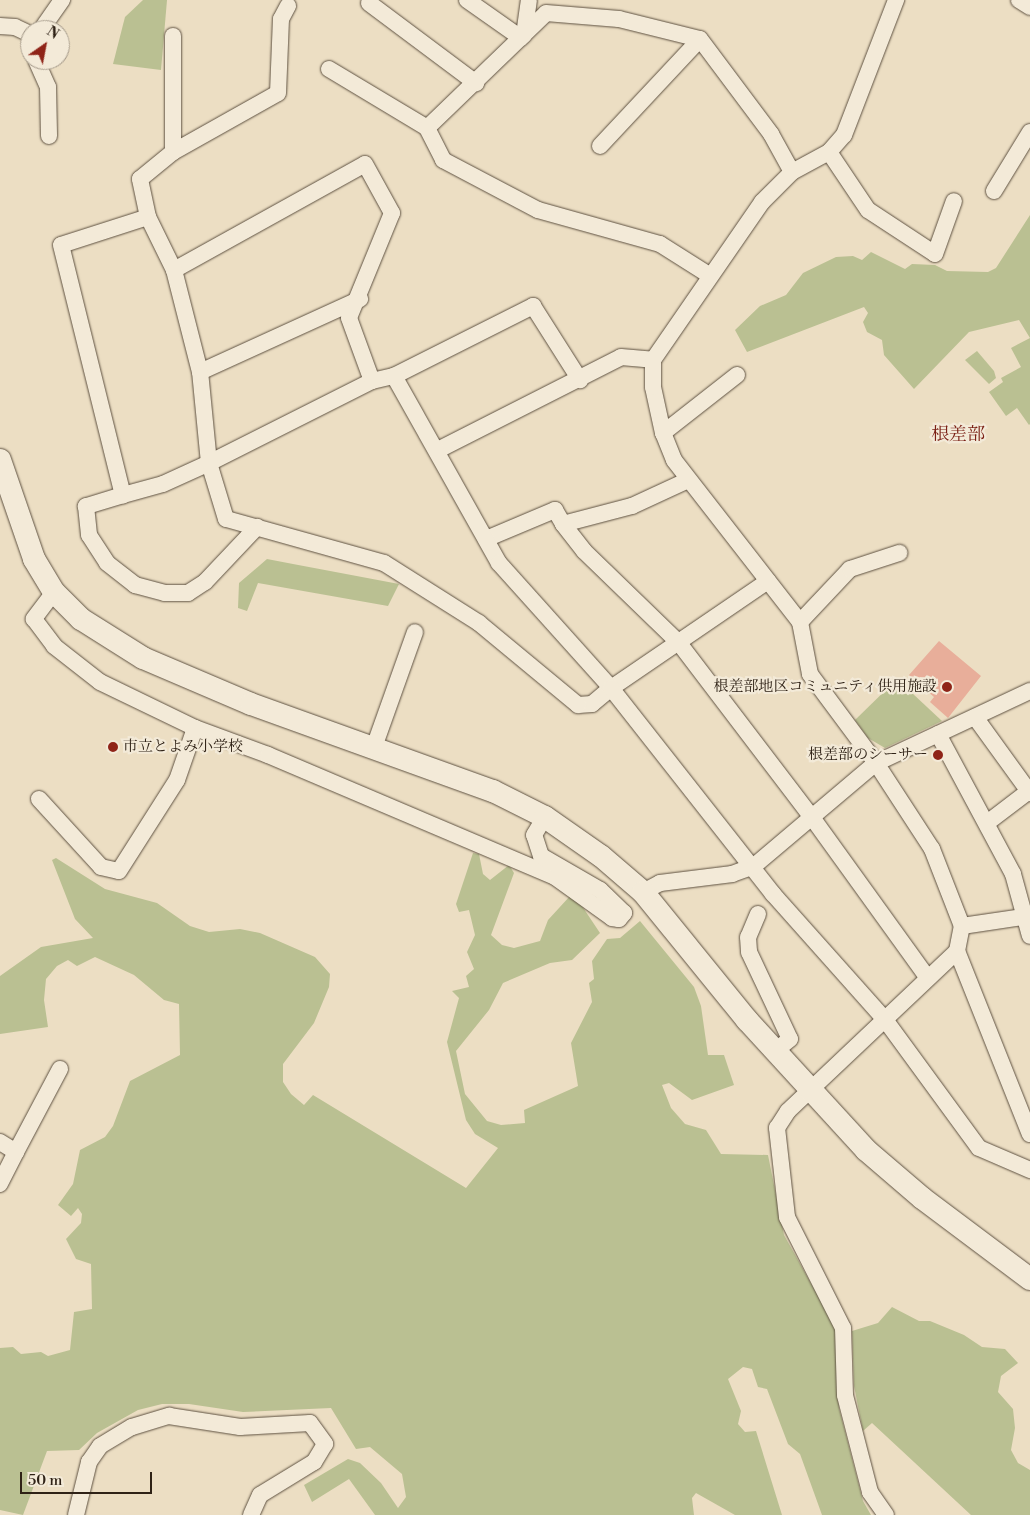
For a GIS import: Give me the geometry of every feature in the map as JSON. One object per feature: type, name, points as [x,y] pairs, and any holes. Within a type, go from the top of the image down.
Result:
[{"type":"street","points":[[48,20],[62,0]]},
{"type":"street","points":[[467,0],[522,37]]},
{"type":"street","points":[[522,37],[529,0]]},
{"type":"street","points":[[896,0],[853,116],[844,135],[829,152],[792,172],[762,202],[709,275],[654,360],[653,387],[663,433],[674,460],[800,622],[810,674],[876,763],[932,849],[962,926],[957,951],[1030,1134]]},
{"type":"street","points":[[1019,0],[1030,7]]},
{"type":"street","points":[[369,3],[476,83]]},
{"type":"street","points":[[288,6],[281,19],[278,93],[173,152],[140,179],[148,218],[174,270],[200,372],[209,463],[226,519],[384,563],[479,623],[578,705],[592,704],[611,688],[679,644],[768,582]]},
{"type":"street","points":[[427,128],[476,83],[546,13],[619,19],[700,39],[771,134],[792,172]]},
{"type":"street","points":[[0,26],[20,29]]},
{"type":"street","points":[[173,36],[173,152]]},
{"type":"street","points":[[600,146],[700,39]]},
{"type":"street","points":[[329,69],[427,128],[443,160],[538,210],[660,244],[709,275]]},
{"type":"street","points":[[40,70],[48,87],[49,136]]},
{"type":"street","points":[[994,191],[1030,132]]},
{"type":"street","points":[[829,152],[868,210],[936,254],[954,201]]},
{"type":"street","points":[[174,270],[365,164],[392,213],[360,299],[349,318],[372,381]]},
{"type":"street","points":[[123,495],[61,245],[148,218]]},
{"type":"street","points":[[200,372],[360,299]]},
{"type":"street","points":[[257,527],[205,582],[188,594],[165,593],[135,585],[107,563],[89,535],[86,506],[163,484],[372,381],[394,376],[533,306],[580,380]]},
{"type":"street","points":[[438,450],[580,380],[621,357],[654,360]]},
{"type":"street","points":[[663,433],[737,375]]},
{"type":"street","points":[[394,376],[438,450],[499,563],[611,688],[754,866],[774,894],[886,1021],[979,1148],[1030,1170]]},
{"type":"street","points":[[0,460],[25,541],[54,592],[95,630],[143,658],[372,750],[493,791],[544,818],[601,856],[643,892],[774,1052],[866,1150],[922,1198],[1030,1280]]},
{"type":"street","points":[[563,524],[632,506],[688,480]]},
{"type":"street","points":[[486,539],[555,510],[563,524],[584,551],[679,644],[811,816],[927,977]]},
{"type":"street","points":[[800,622],[850,569],[899,553]]},
{"type":"street","points":[[54,592],[34,618],[54,646],[100,682],[195,728],[268,755],[546,873],[585,896],[612,918],[619,919],[624,913],[600,890],[540,856],[534,835],[544,818]]},
{"type":"street","points":[[372,750],[415,632]]},
{"type":"street","points":[[643,892],[660,883],[732,874],[754,866],[876,763],[1030,691]]},
{"type":"street","points":[[975,717],[1029,792],[987,823]]},
{"type":"street","points":[[39,799],[101,867],[119,871],[177,780],[195,728]]},
{"type":"street","points":[[938,734],[1013,874],[1028,916],[1030,936]]},
{"type":"street","points":[[758,914],[748,937],[749,952],[790,1039],[774,1052]]},
{"type":"street","points":[[962,926],[1028,916]]},
{"type":"street","points":[[886,1515],[870,1492],[846,1395],[843,1328],[787,1217],[777,1128],[788,1111],[886,1021],[927,977],[957,951]]},
{"type":"street","points":[[0,1184],[60,1069]]},
{"type":"street","points":[[0,1142],[16,1152]]},
{"type":"street","points":[[76,1515],[89,1462],[100,1446],[132,1427],[169,1416],[240,1427],[310,1423],[326,1444],[314,1462],[260,1495],[251,1515]]},
{"type":"green space","points":[[143,0],[167,0],[161,70],[113,64],[125,17]]},
{"type":"green space","points":[[1030,215],[1030,338],[1019,320],[969,332],[914,389],[884,355],[882,340],[867,332],[863,322],[868,313],[864,307],[747,352],[735,330],[760,306],[786,295],[803,273],[836,257],[853,256],[862,260],[871,252],[905,269],[912,264],[935,265],[947,271],[988,272],[996,268]]},
{"type":"green space","points":[[1030,338],[1029,425],[1017,408],[1006,416],[989,392],[1003,382],[1001,378],[1021,367],[1011,348]]},
{"type":"green space","points":[[977,351],[994,371],[996,378],[989,384],[965,360]]},
{"type":"green space","points":[[267,559],[399,584],[388,606],[258,583],[247,611],[238,608],[239,583]]},
{"type":"green space","points":[[897,679],[942,721],[885,748],[868,738],[855,720]]},
{"type":"green space","points":[[473,853],[479,854],[483,874],[490,880],[509,865],[514,873],[491,935],[502,945],[514,948],[540,941],[548,920],[570,896],[578,900],[600,933],[572,960],[550,963],[503,983],[489,1010],[456,1051],[465,1094],[487,1121],[501,1125],[525,1123],[524,1110],[578,1086],[571,1043],[592,1002],[589,983],[594,979],[592,961],[607,939],[620,938],[640,921],[694,987],[701,1006],[708,1055],[724,1055],[734,1085],[692,1100],[669,1083],[662,1085],[671,1108],[685,1124],[706,1130],[721,1154],[768,1155],[784,1235],[837,1330],[839,1408],[863,1501],[871,1515],[822,1515],[800,1454],[788,1444],[767,1389],[758,1387],[752,1369],[743,1367],[728,1379],[741,1411],[738,1424],[745,1432],[756,1431],[782,1515],[735,1515],[696,1493],[692,1498],[694,1515],[375,1515],[349,1479],[312,1502],[304,1485],[348,1459],[360,1463],[381,1483],[398,1508],[406,1497],[402,1474],[370,1447],[356,1449],[331,1408],[243,1412],[189,1404],[162,1404],[138,1410],[97,1433],[79,1450],[47,1451],[23,1515],[0,1510],[0,1348],[13,1347],[21,1354],[41,1352],[48,1356],[70,1350],[74,1312],[92,1309],[91,1264],[76,1259],[66,1239],[81,1223],[82,1214],[78,1208],[71,1216],[58,1205],[73,1184],[80,1150],[105,1137],[113,1126],[130,1081],[180,1055],[179,1004],[164,1000],[134,975],[95,957],[77,966],[68,960],[57,966],[46,979],[44,1000],[48,1027],[0,1034],[0,976],[41,947],[93,938],[75,919],[52,860],[56,858],[105,889],[157,903],[190,926],[209,932],[240,929],[260,933],[315,957],[330,974],[329,987],[314,1023],[283,1064],[283,1082],[291,1094],[304,1105],[313,1095],[466,1188],[498,1148],[475,1134],[466,1120],[447,1042],[459,998],[452,991],[469,987],[466,976],[474,969],[467,952],[475,935],[469,910],[459,912],[456,904]]},
{"type":"green space","points":[[892,1307],[919,1321],[930,1321],[964,1335],[982,1347],[1005,1349],[1018,1363],[1001,1376],[998,1392],[1013,1409],[1015,1428],[1011,1450],[1018,1463],[1030,1470],[1030,1515],[971,1515],[872,1423],[863,1431],[854,1386],[852,1331],[878,1323]]},
{"type":"building","name":"根差部地区コミュニティ供用施設","points":[[939,641],[981,676],[948,718],[930,702],[934,697],[909,675]]},
{"type":"place","name":"根差部地区コミュニティ供用施設","points":[[947,687]]},
{"type":"place","name":"市立とよみ小学校","points":[[113,747]]},
{"type":"place","name":"根差部のシーサー","points":[[938,755]]},
{"type":"district","name":"根差部","points":[[958,435]]}]
